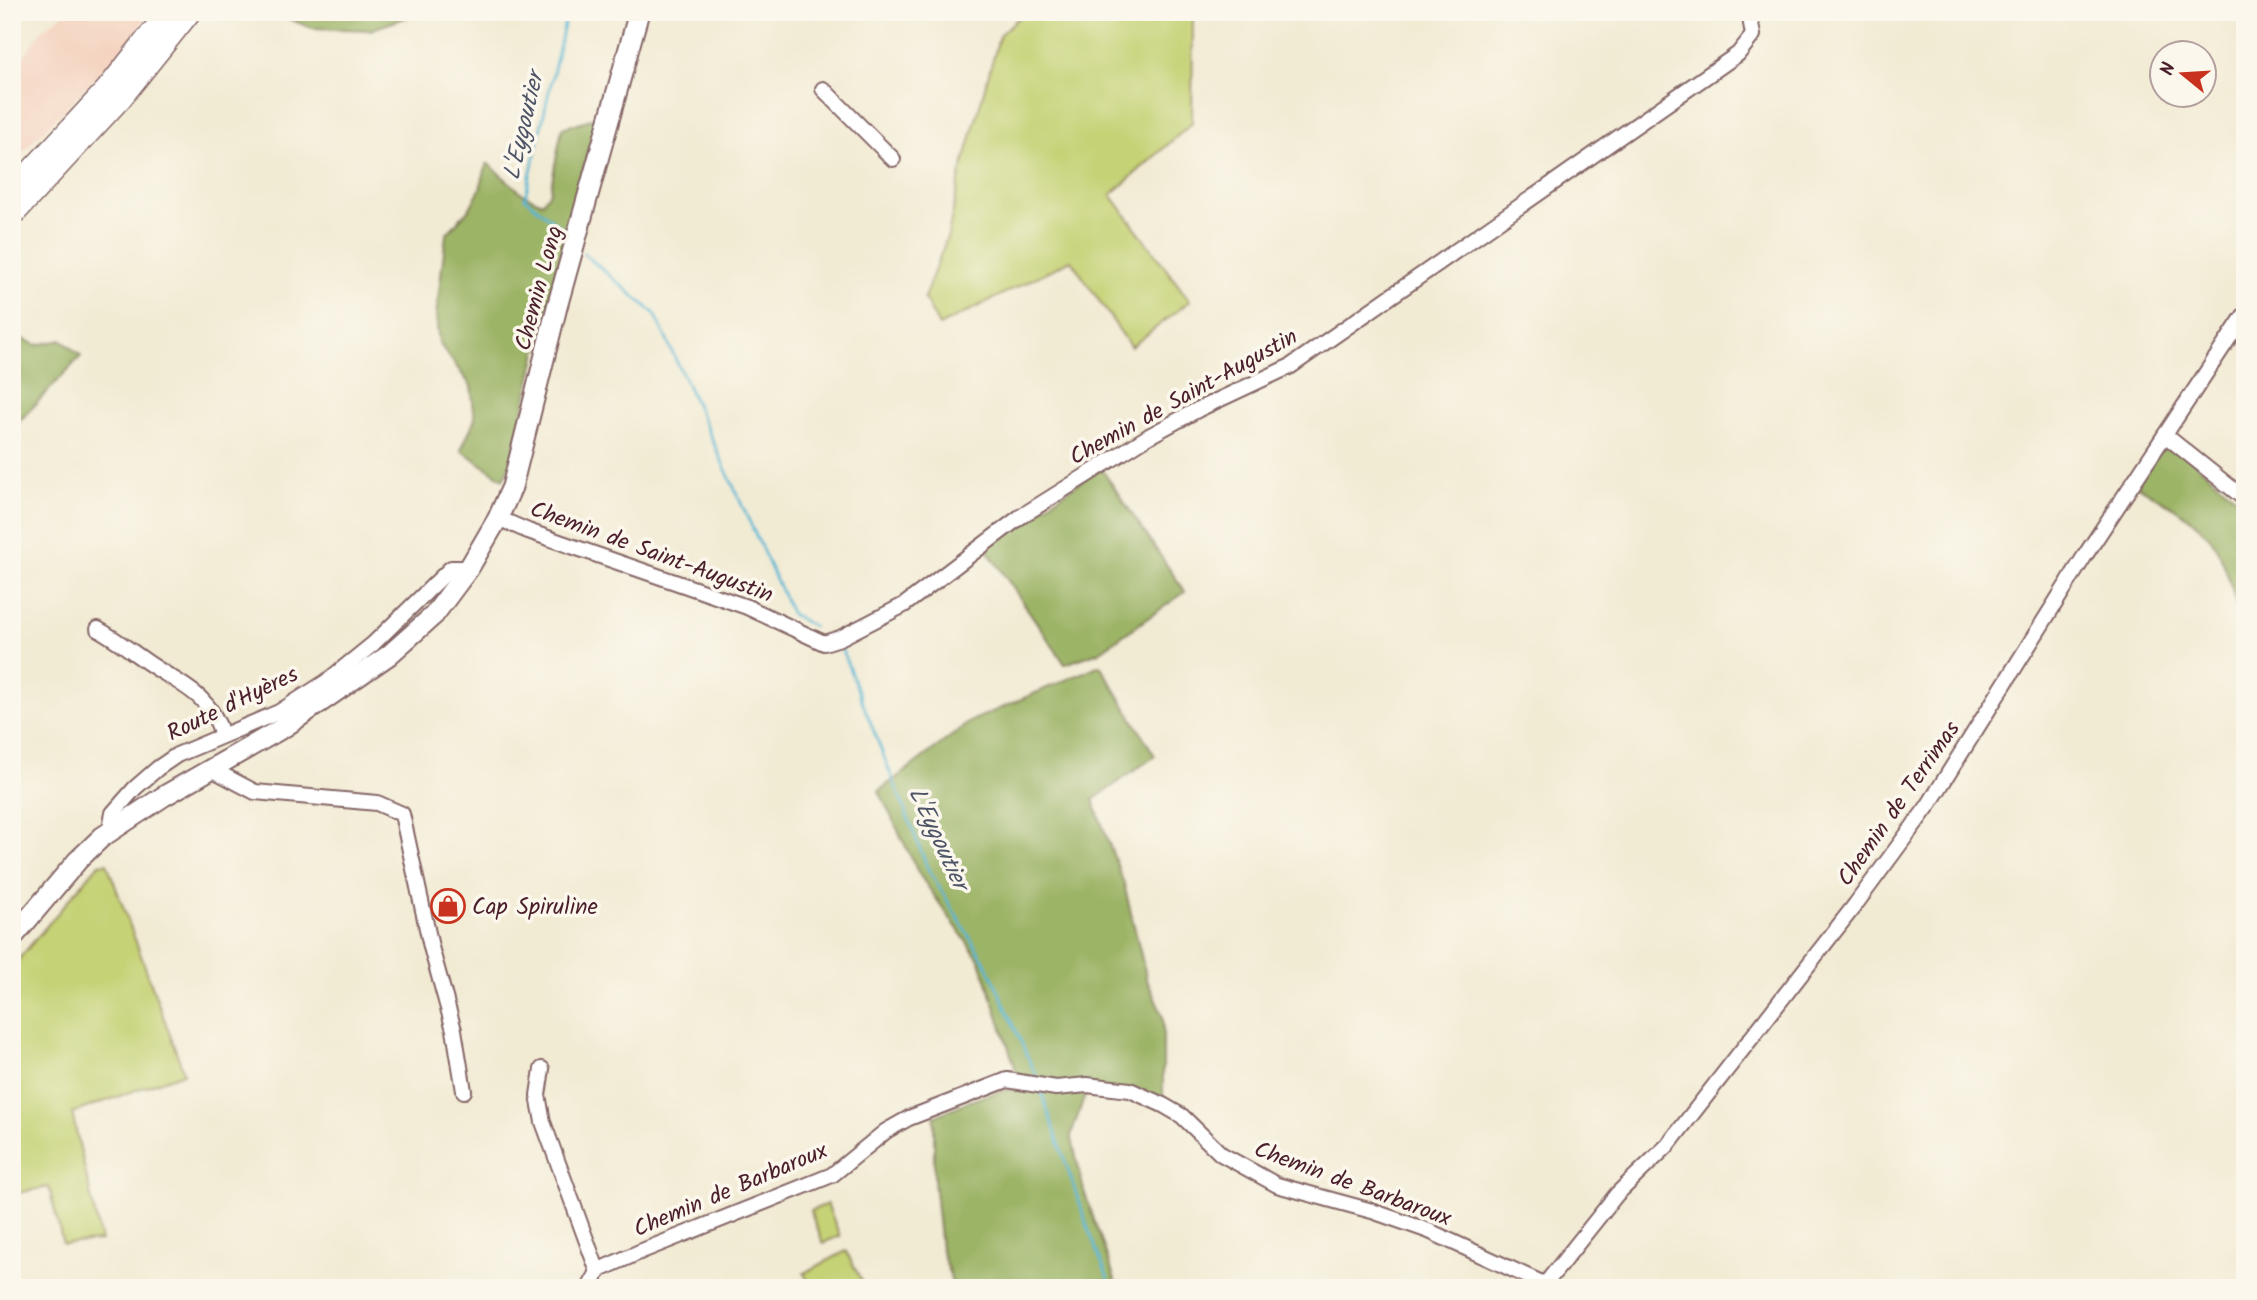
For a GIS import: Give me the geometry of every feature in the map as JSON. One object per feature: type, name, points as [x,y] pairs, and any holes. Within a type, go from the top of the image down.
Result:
[{"type":"highway","points":[[12,191],[107,89],[168,12]]},
{"type":"highway","points":[[12,216],[122,97],[190,12]]},
{"type":"main road","name":"Chemin Long","points":[[453,591],[460,568],[498,518],[512,487],[557,307],[639,12]]},
{"type":"main road","name":"Route d'Hyères","points":[[12,937],[78,860],[108,833],[164,796],[324,702],[389,655],[434,615],[453,591]]},
{"type":"street","name":"Chemin de Saint-Augustin","points":[[498,518],[528,531],[747,607],[824,643],[840,638],[904,605],[1021,517],[1112,458],[1199,409],[1291,366],[1738,54],[1752,35],[1749,12]]},
{"type":"street","points":[[823,89],[893,159]]},
{"type":"street","name":"Chemin de Terrimas","points":[[1543,1286],[1617,1194],[1668,1145],[1855,905],[1928,806],[2084,557],[2245,314]]},
{"type":"street","points":[[2165,435],[2245,499]]},
{"type":"street","name":"Route d'Hyères","points":[[108,833],[113,813],[135,788],[158,768],[177,755],[279,712],[326,682],[460,568]]},
{"type":"street","points":[[98,628],[148,663],[192,689],[217,719],[222,736]]},
{"type":"street","points":[[215,767],[219,774],[255,792],[377,803],[402,814],[431,947],[454,1030],[464,1091]]},
{"type":"street","points":[[542,1069],[538,1095],[543,1122],[598,1272],[589,1288]]},
{"type":"street","name":"Chemin de Barbaroux","points":[[598,1272],[642,1251],[832,1175],[886,1131],[909,1118],[1007,1080],[1056,1088],[1087,1086],[1130,1090],[1182,1116],[1221,1154],[1277,1185],[1372,1211],[1429,1231],[1543,1286]]},
{"type":"shaded area","points":[[66,12],[149,12],[132,41],[12,163],[12,73],[42,30]]},
{"type":"green space","points":[[271,12],[422,12],[370,30],[312,28]]},
{"type":"green space","points":[[1032,12],[1193,12],[1192,123],[1111,195],[1190,301],[1131,347],[1071,260],[939,326],[924,298],[948,235],[960,176],[1000,34],[1021,16]]},
{"type":"green space","points":[[597,117],[553,284],[511,463],[503,479],[461,450],[475,419],[471,386],[439,343],[436,316],[446,235],[470,208],[480,189],[487,163],[523,194],[542,203],[550,192],[562,128]]},
{"type":"green space","points":[[12,334],[36,345],[62,340],[81,356],[12,429]]},
{"type":"green space","points":[[2166,438],[2245,505],[2245,626],[2221,558],[2211,539],[2186,516],[2135,484]]},
{"type":"green space","points":[[1101,468],[1185,592],[1099,652],[1065,664],[985,547]]},
{"type":"green space","points":[[1100,665],[1155,756],[1093,800],[1124,884],[1147,980],[1163,1017],[1163,1098],[1050,1083],[1028,1079],[1017,1073],[980,961],[919,874],[879,791],[971,721]]},
{"type":"green space","points":[[107,863],[184,1073],[72,1113],[101,1241],[63,1244],[49,1187],[12,1194],[12,967],[99,864]]},
{"type":"green space","points":[[1020,1088],[1087,1090],[1071,1135],[1084,1191],[1118,1288],[954,1288],[941,1249],[934,1181],[934,1117],[976,1099]]},
{"type":"green space","points":[[827,1204],[840,1236],[823,1243],[810,1211]]},
{"type":"green space","points":[[846,1251],[865,1288],[811,1288],[804,1273]]},
{"type":"waterway","name":"L'Eygoutier","points":[[564,230],[525,198],[567,12]]},
{"type":"waterway","name":"L'Eygoutier","points":[[583,253],[655,314],[792,615],[813,626]]},
{"type":"waterway","name":"L'Eygoutier","points":[[840,645],[928,869],[988,967],[1037,1078]]},
{"type":"waterway","name":"L'Eygoutier","points":[[1041,1091],[1089,1231],[1112,1288]]},
{"type":"place","name":"Cap Spiruline","points":[[448,906]]}]
